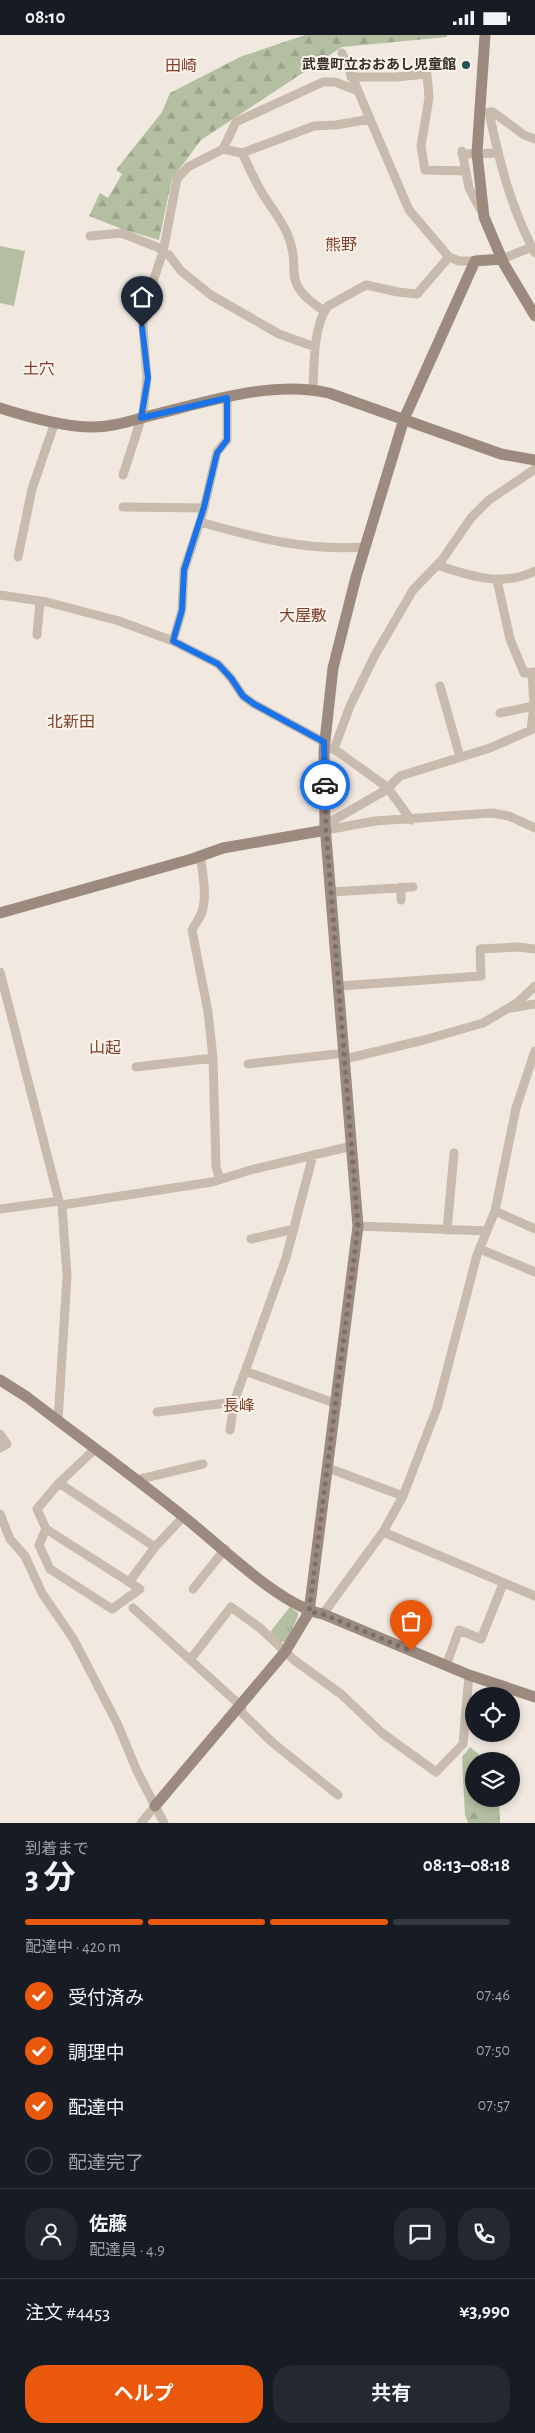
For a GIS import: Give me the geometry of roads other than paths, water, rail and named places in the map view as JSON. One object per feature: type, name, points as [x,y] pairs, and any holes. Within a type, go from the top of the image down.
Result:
[{"type":"street","points":[[484,217],[477,153],[485,35]]},
{"type":"street","points":[[342,53],[356,89],[410,209],[449,257],[459,261],[502,259],[533,250],[512,202],[497,153],[489,112],[493,112],[534,137]]},
{"type":"street","points":[[351,77],[427,74],[429,98],[421,146],[425,170],[465,171]]},
{"type":"street","points":[[123,475],[141,418],[148,378],[142,320],[146,299],[163,252],[177,179],[188,167],[223,149],[236,122],[323,82],[335,82],[356,89]]},
{"type":"street","points":[[223,149],[242,153],[314,126],[336,125],[370,119]]},
{"type":"street","points":[[242,153],[260,189],[287,233],[292,251],[294,283],[306,299],[324,311]]},
{"type":"street","points":[[497,153],[462,153],[469,189],[515,285],[535,316]]},
{"type":"street","points":[[90,236],[121,233],[163,252],[169,255],[190,279],[211,295],[279,333],[315,347]]},
{"type":"street","points":[[313,389],[315,347],[324,311],[345,295],[366,285],[398,292],[417,293],[449,257]]},
{"type":"street","points":[[141,1823],[285,1653],[309,1612],[337,1404],[358,1226],[326,828],[328,747],[336,653],[365,547],[404,419],[475,261]]},
{"type":"street","points":[[0,408],[29,417],[90,427],[118,424],[277,388],[313,389],[501,454],[535,460]]},
{"type":"street","points":[[173,641],[182,610],[184,570],[204,507],[217,453],[227,440],[227,398]]},
{"type":"street","points":[[18,557],[32,489],[55,422]]},
{"type":"street","points":[[328,747],[388,630],[413,590],[437,565],[471,518],[489,500],[535,469]]},
{"type":"street","points":[[123,507],[204,507]]},
{"type":"street","points":[[200,521],[248,535],[310,548],[365,547]]},
{"type":"street","points":[[437,565],[460,573],[497,580],[512,579],[535,571]]},
{"type":"street","points":[[326,828],[387,787],[400,776],[498,745],[531,730],[534,706],[533,672],[524,673],[510,639],[497,580]]},
{"type":"street","points":[[0,595],[40,601],[119,621],[173,641],[218,664],[231,678],[243,696],[328,747],[387,787],[411,819]]},
{"type":"street","points":[[37,635],[40,601]]},
{"type":"street","points":[[440,686],[460,757]]},
{"type":"street","points":[[500,713],[534,706]]},
{"type":"street","points":[[0,913],[231,846],[326,828],[375,821],[492,813],[509,816],[535,828]]},
{"type":"street","points":[[200,856],[203,879],[202,913],[192,930],[208,1012],[213,1057],[216,1167],[220,1179]]},
{"type":"street","points":[[401,887],[402,899]]},
{"type":"street","points":[[332,892],[414,887]]},
{"type":"street","points":[[340,986],[482,976],[480,949],[518,947],[535,949]]},
{"type":"street","points":[[0,972],[60,1203],[67,1276],[58,1421]]},
{"type":"street","points":[[248,1064],[345,1056],[424,1040],[484,1023],[517,1003],[535,986]]},
{"type":"street","points":[[506,1008],[535,1004]]},
{"type":"street","points":[[323,1614],[383,1532],[403,1496],[437,1409],[454,1351],[460,1315],[486,1231],[495,1211],[516,1108],[535,1051]]},
{"type":"street","points":[[136,1067],[213,1057]]},
{"type":"street","points":[[0,1209],[60,1203],[220,1179],[352,1146]]},
{"type":"street","points":[[447,1230],[454,1153]]},
{"type":"street","points":[[230,1430],[234,1402],[294,1229],[313,1155]]},
{"type":"street","points":[[495,1211],[535,1229]]},
{"type":"street","points":[[358,1226],[486,1231]]},
{"type":"street","points":[[251,1239],[294,1229]]},
{"type":"street","points":[[480,1249],[535,1272]]},
{"type":"street","points":[[246,1371],[337,1404]]},
{"type":"street","points":[[0,1380],[58,1421],[184,1516],[276,1592],[309,1612],[323,1614],[446,1666],[535,1697]]},
{"type":"street","points":[[156,1412],[234,1402]]},
{"type":"street","points":[[0,1434],[7,1444],[0,1448]]},
{"type":"street","points":[[46,1529],[38,1545],[50,1569],[112,1609],[140,1589],[46,1529],[36,1509],[58,1483],[95,1449]]},
{"type":"street","points":[[136,1480],[203,1463]]},
{"type":"street","points":[[328,1468],[403,1496]]},
{"type":"street","points":[[58,1483],[155,1547]]},
{"type":"street","points":[[0,1514],[10,1539],[25,1556],[42,1593],[74,1640],[117,1723],[137,1771],[164,1823]]},
{"type":"street","points":[[130,1581],[155,1547],[184,1516]]},
{"type":"street","points":[[383,1532],[535,1596]]},
{"type":"street","points":[[193,1589],[224,1549]]},
{"type":"street","points":[[446,1666],[459,1630],[481,1639],[503,1584]]},
{"type":"street","points":[[190,1660],[231,1607],[260,1628],[285,1653],[341,1694],[382,1733],[436,1771],[463,1744],[470,1675]]},
{"type":"street","points":[[133,1608],[241,1706],[242,1713],[273,1743],[338,1795]]},
{"type":"place","name":"武豊町立おおあし児童館","points":[[466,65]]},
{"type":"district","name":"田崎","points":[[181,66]]},
{"type":"district","name":"熊野","points":[[341,245]]},
{"type":"district","name":"土穴","points":[[39,369]]},
{"type":"district","name":"大屋敷","points":[[303,616]]},
{"type":"district","name":"北新田","points":[[71,722]]},
{"type":"district","name":"山起","points":[[105,1048]]},
{"type":"district","name":"長峰","points":[[239,1406]]}]
